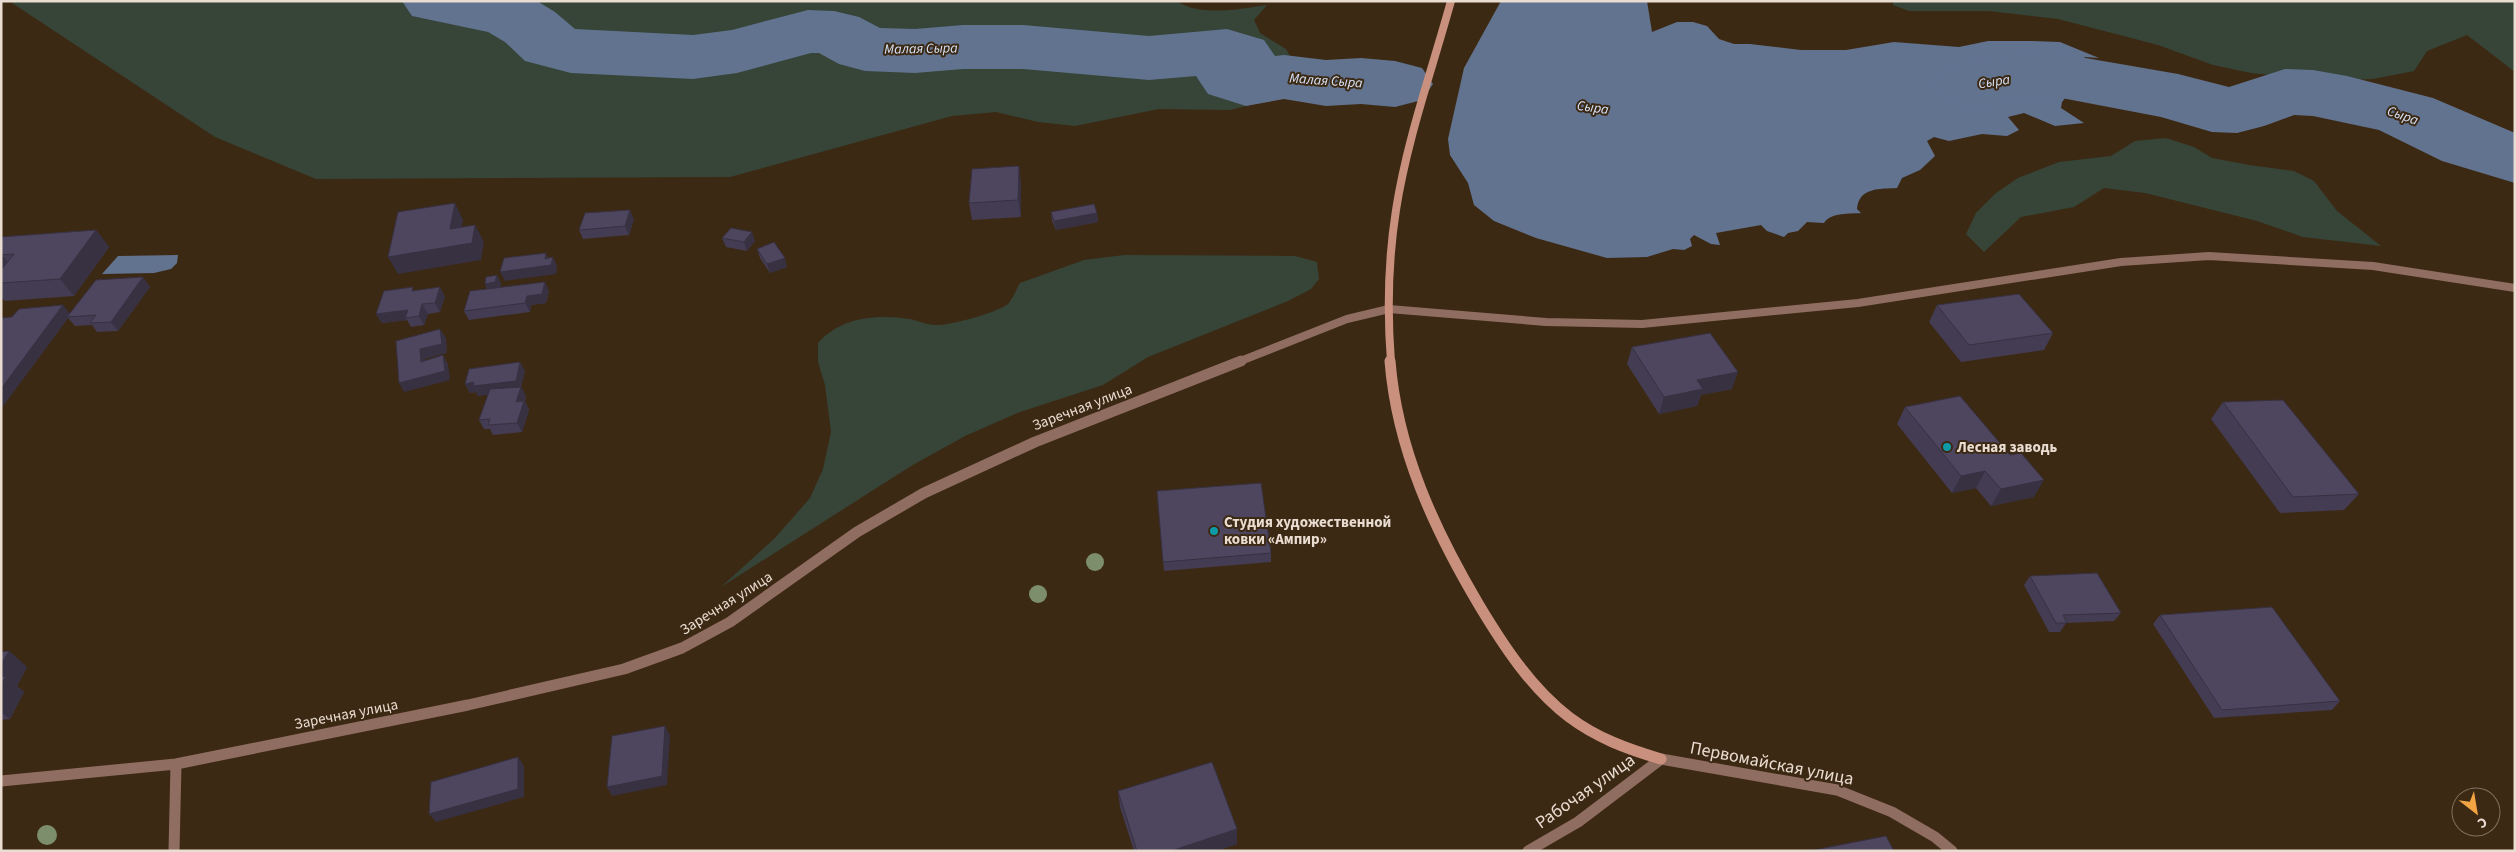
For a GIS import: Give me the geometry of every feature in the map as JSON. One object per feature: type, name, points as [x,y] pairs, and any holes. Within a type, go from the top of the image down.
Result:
[{"type":"street","points":[[1451,1],[1404,172],[1393,234],[1389,309],[1391,361],[1400,423],[1417,482],[1444,544],[1509,652],[1543,693],[1572,720],[1611,742],[1661,760]]},
{"type":"street","name":"Заречная улица","points":[[1,781],[176,764],[549,687],[624,669],[682,648],[730,622],[857,532],[924,493],[978,467],[1044,438],[1347,319],[1389,309],[1546,322],[1642,324],[1858,302],[2121,262],[2209,256],[2373,266],[2515,288]]},
{"type":"street","name":"Рабочая улица","points":[[1528,851],[1578,822],[1661,760]]},
{"type":"street","name":"Первомайская улица","points":[[1661,760],[1837,790],[1892,812],[1935,837],[1952,851]]},
{"type":"street","points":[[174,851],[176,764]]},
{"type":"green space","points":[[9,1],[1177,1],[1186,6],[1208,10],[1267,5],[1254,20],[1260,33],[1286,49],[1297,68],[1291,86],[1266,101],[1230,110],[1159,109],[1075,126],[1038,122],[996,112],[952,116],[730,177],[316,179],[215,137]]},
{"type":"green space","points":[[1893,1],[2515,1],[2515,72],[2467,35],[2427,51],[2414,71],[2373,79],[2329,81],[2251,73],[2213,65],[2158,45],[2058,19],[1989,11],[1909,11],[1893,5]]},
{"type":"green space","points":[[2166,138],[2194,147],[2212,158],[2294,171],[2314,181],[2337,211],[2381,246],[2303,237],[2257,221],[2145,193],[2104,188],[2074,207],[2021,217],[1984,252],[1966,234],[1976,213],[1996,193],[2018,178],[2059,162],[2111,156],[2135,141]]},
{"type":"green space","points":[[1124,255],[1295,256],[1317,262],[1319,279],[1311,289],[1288,301],[1148,357],[1103,385],[1020,412],[965,436],[911,466],[721,587],[775,538],[810,498],[823,469],[831,432],[825,385],[818,362],[818,343],[827,334],[860,319],[885,317],[942,325],[974,318],[1004,307],[1009,303],[1020,283],[1084,260]]},
{"type":"water","points":[[1501,1],[1647,1],[1652,32],[1677,22],[1693,22],[1707,26],[1719,39],[1734,44],[1801,50],[1846,50],[1894,42],[1959,47],[1988,41],[2060,42],[2099,58],[2085,57],[2076,66],[2088,68],[2091,71],[2090,75],[2109,84],[2107,86],[2075,86],[2062,102],[2061,108],[2084,123],[2055,126],[2024,113],[2008,117],[2019,130],[2007,136],[1982,134],[1949,141],[1934,137],[1927,141],[1935,156],[1920,170],[1902,178],[1897,188],[1877,189],[1866,193],[1859,202],[1857,209],[1861,213],[1836,215],[1827,219],[1824,223],[1807,222],[1798,231],[1788,233],[1784,237],[1767,231],[1761,225],[1716,233],[1720,245],[1711,244],[1694,235],[1690,239],[1692,246],[1684,250],[1673,249],[1647,257],[1607,258],[1536,238],[1494,221],[1474,205],[1468,183],[1450,155],[1448,139],[1464,68]]},
{"type":"water","points":[[178,255],[177,263],[171,269],[154,273],[102,274],[118,256]]},
{"type":"building","points":[[1019,166],[1018,200],[969,203],[972,169]]},
{"type":"building","points":[[455,203],[450,229],[475,225],[472,243],[388,257],[398,212]]},
{"type":"building","points":[[1094,204],[1097,213],[1054,221],[1051,212]]},
{"type":"building","points":[[630,210],[625,226],[579,230],[585,213]]},
{"type":"building","points":[[731,228],[752,232],[744,242],[722,238]]},
{"type":"building","points":[[96,230],[60,279],[1,283],[1,270],[14,254],[1,255],[1,237]]},
{"type":"building","points":[[774,242],[785,258],[767,264],[757,249]]},
{"type":"building","points":[[546,253],[545,259],[553,257],[551,265],[500,272],[504,258]]},
{"type":"building","points":[[497,275],[495,282],[485,284],[486,277]]},
{"type":"building","points":[[143,277],[111,322],[90,323],[96,315],[67,317],[96,280]]},
{"type":"building","points":[[545,282],[542,294],[527,296],[525,303],[464,311],[470,291]]},
{"type":"building","points":[[413,287],[412,291],[440,287],[435,303],[422,304],[419,316],[405,318],[408,310],[376,314],[384,291]]},
{"type":"building","points":[[2019,294],[2053,333],[1969,345],[1937,305]]},
{"type":"building","points":[[63,305],[1,389],[1,318],[12,317],[19,309]]},
{"type":"building","points":[[440,329],[442,344],[420,349],[421,362],[443,355],[445,371],[399,383],[396,341]]},
{"type":"building","points":[[1710,333],[1738,372],[1697,380],[1703,389],[1664,397],[1632,347]]},
{"type":"building","points":[[520,362],[516,381],[473,386],[474,382],[465,384],[469,369]]},
{"type":"building","points":[[521,387],[516,402],[524,401],[517,423],[488,425],[490,419],[479,420],[490,389]]},
{"type":"building","points":[[1960,396],[2010,455],[2021,453],[2044,480],[2001,489],[1985,471],[1961,476],[1905,407]]},
{"type":"building","points":[[2283,400],[2359,494],[2293,497],[2223,402]]},
{"type":"building","name":"Студия художественной ковки «Ампир»","points":[[1261,483],[1271,553],[1163,562],[1157,491]]},
{"type":"building","points":[[2097,573],[2121,613],[2063,615],[2067,623],[2056,623],[2030,576]]},
{"type":"building","points":[[2272,607],[2340,701],[2222,710],[2160,615]]},
{"type":"building","points":[[9,651],[1,664],[1,652]]},
{"type":"building","points":[[6,676],[1,685],[1,677]]},
{"type":"building","points":[[665,726],[662,776],[607,787],[612,736]]},
{"type":"building","points":[[518,757],[518,789],[429,814],[431,782]]},
{"type":"building","points":[[1212,762],[1237,829],[1171,851],[1137,851],[1118,791]]},
{"type":"building","points":[[1886,836],[1894,851],[1809,851]]},
{"type":"waterway","name":"Малая Сыра","points":[[437,1],[510,15],[530,27],[551,46],[571,51],[602,51],[644,56],[693,57],[737,51],[808,31],[834,32],[865,49],[915,51],[963,47],[1023,47],[1149,58],[1227,51],[1238,56],[1239,61],[1232,74],[1234,78],[1246,83],[1284,77],[1326,83],[1361,81],[1395,84]]},
{"type":"waterway","name":"Сыра","points":[[1972,84],[2051,74],[2178,97],[2212,109],[2237,110],[2285,92],[2313,93],[2347,99],[2406,114],[2470,144],[2515,159]]},
{"type":"place","name":"Лесная заводь","points":[[1947,447]]},
{"type":"place","name":"Студия художественной ковки «Ампир»","points":[[1214,531]]}]
